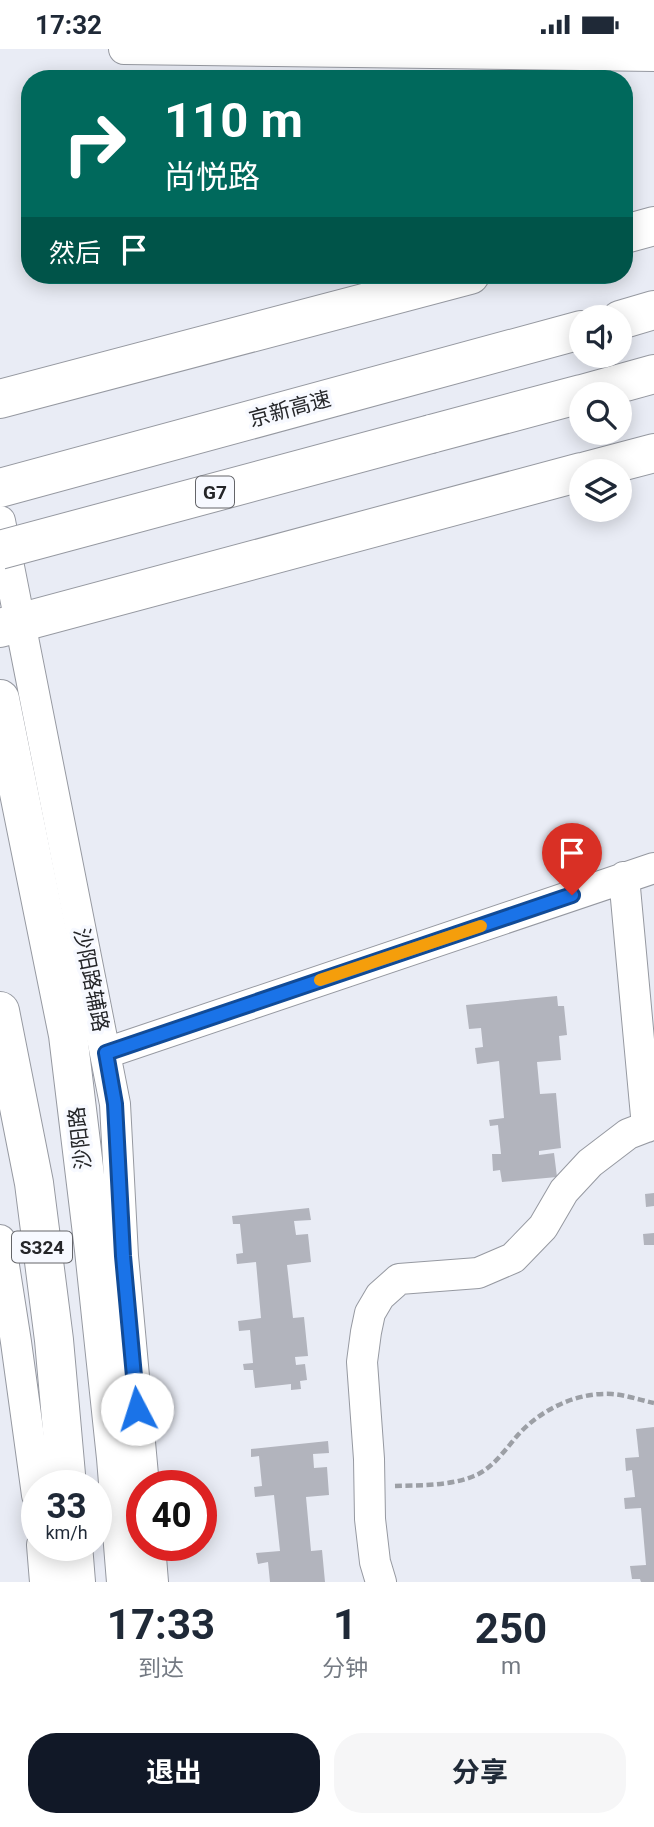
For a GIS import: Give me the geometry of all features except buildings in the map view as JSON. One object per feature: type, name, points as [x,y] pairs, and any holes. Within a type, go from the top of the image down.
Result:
[{"type":"main road","points":[[633,232],[654,226]]},
{"type":"main road","points":[[0,399],[436,284]]},
{"type":"main road","points":[[632,316],[654,310]]},
{"type":"main road","name":"京新高速","points":[[0,488],[569,333]]},
{"type":"main road","name":"G7","points":[[627,382],[654,375]]},
{"type":"main road","name":"G7","points":[[0,550],[569,397]]},
{"type":"main road","points":[[631,459],[654,453]]},
{"type":"main road","points":[[10,625],[569,475]]},
{"type":"main road","name":"沙阳路","points":[[0,699],[68,1035],[116,1458],[125,1582]]},
{"type":"main road","name":"S324","points":[[0,1011],[34,1183],[54,1340],[66,1470]]},
{"type":"main road","points":[[74,1561],[76,1582]]},
{"type":"street","points":[[124,49],[654,56]]},
{"type":"street","name":"沙阳路辅路","points":[[0,521],[10,625],[106,1053],[116,1115],[123,1256],[143,1470]]},
{"type":"street","points":[[106,1053],[654,868]]},
{"type":"street","points":[[381,1582],[375,1562],[370,1519],[362,1361],[370,1313],[380,1296],[399,1279],[478,1273],[513,1258],[543,1227],[564,1191],[590,1163],[628,1134],[650,1125],[624,877]]},
{"type":"street","points":[[0,1240],[8,1342],[32,1470]]},
{"type":"street","points":[[8,1342],[54,1340]]},
{"type":"street","points":[[43,1561],[45,1582]]},
{"type":"street","points":[[151,1561],[153,1582]]},
{"type":"path","points":[[369,1487],[438,1484],[475,1476],[498,1458],[531,1421],[575,1399],[614,1394],[654,1403]]},
{"type":"slow traffic","points":[[320,980],[481,926]]},
{"type":"route","points":[[137,1409],[123,1256],[115,1104],[106,1053],[572,895]]}]
